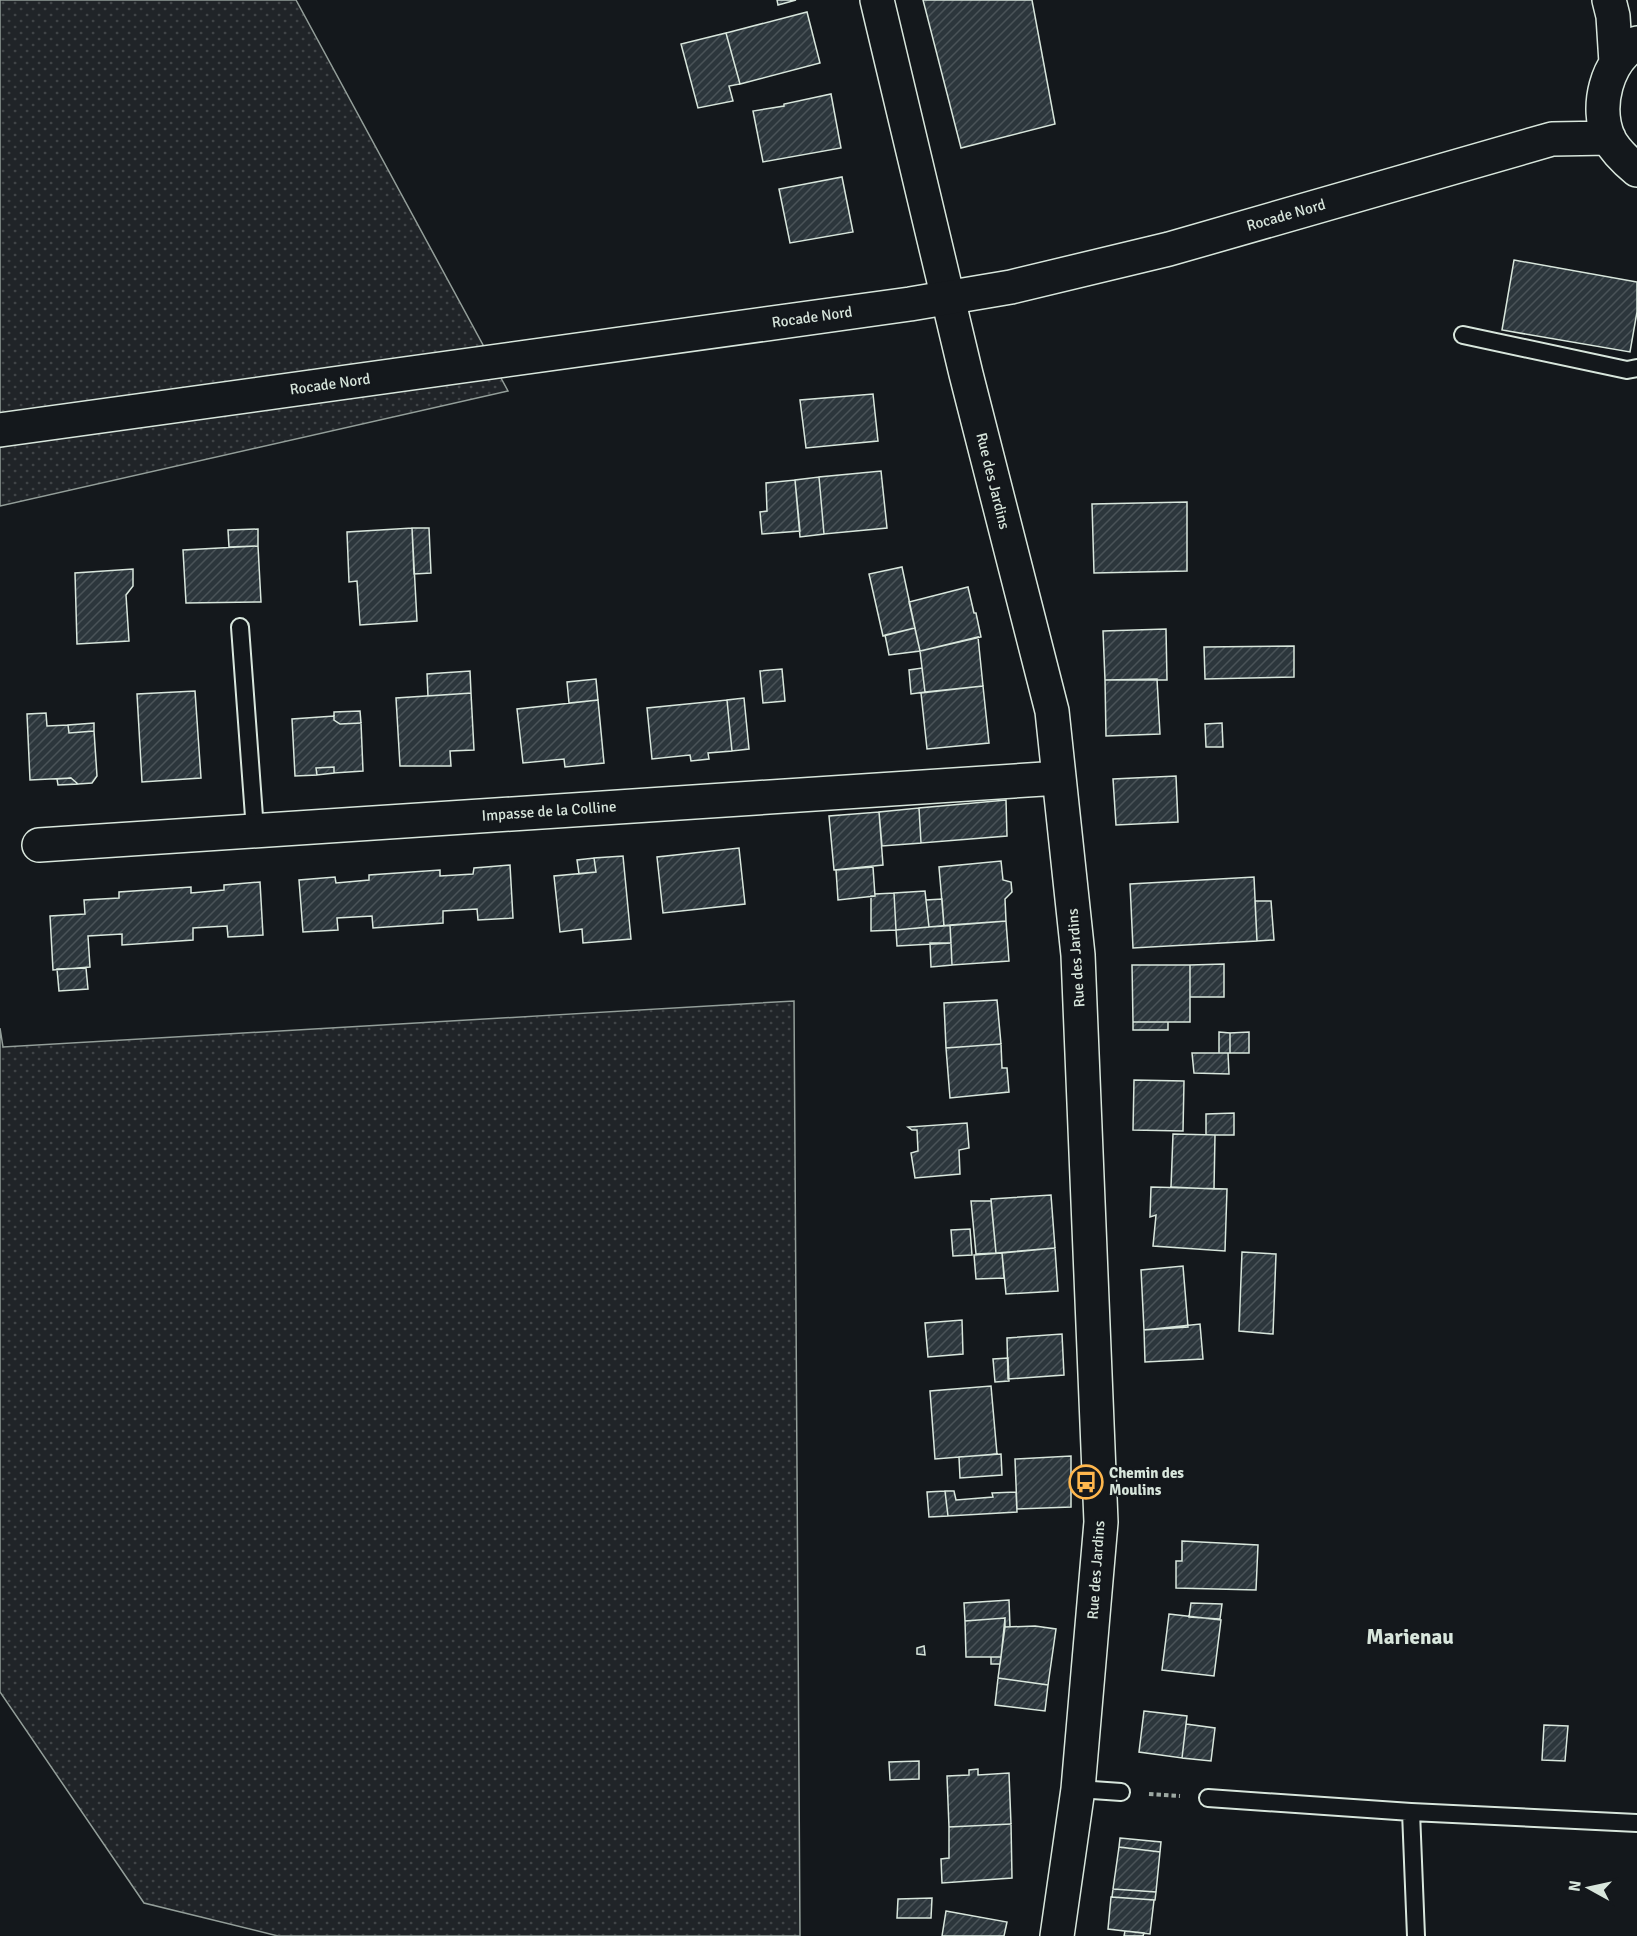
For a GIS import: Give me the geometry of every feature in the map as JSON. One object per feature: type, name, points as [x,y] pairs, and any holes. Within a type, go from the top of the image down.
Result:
[{"type":"street","name":"Rue des Jardins","points":[[877,0],[966,374],[1052,711],[1078,955],[1101,1522],[1078,1789],[1057,1936]]},
{"type":"street","points":[[1609,0],[1626,53],[1605,87],[1603,113],[1609,138],[1621,156],[1637,171]]},
{"type":"street","name":"Rocade Nord","points":[[0,430],[948,298],[1011,287],[1169,249],[1552,139],[1609,138]]},
{"type":"street","name":"Impasse de la Colline","points":[[39,845],[1059,778]]},
{"type":"lane","points":[[1463,335],[1628,370],[1637,368]]},
{"type":"lane","points":[[240,627],[255,830]]},
{"type":"lane","points":[[1078,1789],[1121,1792]]},
{"type":"lane","points":[[1208,1798],[1411,1812],[1637,1823]]},
{"type":"lane","points":[[1411,1812],[1416,1936]]},
{"type":"path","points":[[1121,1792],[1208,1798]]},
{"type":"shaded area","points":[[0,0],[296,0],[508,391],[0,506]]},
{"type":"shaded area","points":[[794,1001],[800,1936],[278,1936],[144,1903],[0,1692],[0,1028],[3,1047]]},
{"type":"building","points":[[777,0],[796,0],[778,5]]},
{"type":"building","points":[[923,0],[1032,0],[1055,124],[961,148]]},
{"type":"building","points":[[807,12],[820,63],[740,84],[726,33]]},
{"type":"building","points":[[726,33],[740,84],[729,86],[733,101],[698,108],[681,44]]},
{"type":"building","points":[[831,94],[841,148],[763,162],[753,111]]},
{"type":"building","points":[[842,177],[853,232],[790,243],[779,189]]},
{"type":"building","points":[[1514,260],[1637,282],[1637,312],[1630,352],[1502,330]]},
{"type":"building","points":[[873,394],[878,441],[806,448],[800,400]]},
{"type":"building","points":[[881,471],[887,528],[824,534],[819,477]]},
{"type":"building","points":[[819,477],[824,534],[800,537],[795,480]]},
{"type":"building","points":[[795,480],[800,531],[762,534],[760,512],[767,511],[766,483]]},
{"type":"building","points":[[1187,502],[1187,571],[1094,573],[1092,504]]},
{"type":"building","points":[[412,528],[417,621],[360,625],[357,581],[349,582],[347,532]]},
{"type":"building","points":[[412,528],[429,528],[431,573],[414,574]]},
{"type":"building","points":[[258,529],[258,546],[229,547],[228,530]]},
{"type":"building","points":[[258,546],[261,602],[186,603],[183,550]]},
{"type":"building","points":[[902,567],[915,628],[883,636],[869,574]]},
{"type":"building","points":[[133,569],[133,586],[126,595],[129,641],[77,644],[75,573]]},
{"type":"building","points":[[968,587],[981,637],[920,651],[909,602]]},
{"type":"building","points":[[915,628],[920,651],[889,655],[885,635]]},
{"type":"building","points":[[1166,629],[1167,680],[1105,680],[1103,631]]},
{"type":"building","points":[[978,637],[983,686],[925,692],[920,651]]},
{"type":"building","points":[[1294,646],[1294,677],[1205,679],[1204,647]]},
{"type":"building","points":[[922,668],[925,692],[911,694],[909,670]]},
{"type":"building","points":[[782,669],[785,701],[763,703],[760,671]]},
{"type":"building","points":[[470,671],[471,693],[428,696],[427,674]]},
{"type":"building","points":[[596,679],[598,700],[569,703],[567,682]]},
{"type":"building","points":[[1157,679],[1160,734],[1106,736],[1105,680]]},
{"type":"building","points":[[983,686],[989,743],[927,749],[921,693]]},
{"type":"building","points":[[195,691],[201,778],[142,782],[137,694]]},
{"type":"building","points":[[471,693],[474,750],[450,751],[451,766],[400,766],[396,698]]},
{"type":"building","points":[[744,698],[749,749],[732,751],[727,700]]},
{"type":"building","points":[[598,700],[604,763],[565,767],[564,759],[523,763],[517,709]]},
{"type":"building","points":[[727,700],[732,751],[708,753],[709,759],[691,761],[690,755],[652,759],[647,708]]},
{"type":"building","points":[[360,711],[361,723],[340,724],[334,720],[334,712]]},
{"type":"building","points":[[46,713],[47,726],[68,725],[69,733],[94,731],[97,776],[92,783],[78,784],[71,778],[30,780],[27,714]]},
{"type":"building","points":[[334,716],[334,720],[340,724],[361,723],[363,771],[334,773],[334,767],[316,768],[317,775],[295,776],[292,719]]},
{"type":"building","points":[[94,723],[94,731],[69,733],[68,725]]},
{"type":"building","points":[[1222,723],[1223,747],[1206,747],[1205,724]]},
{"type":"building","points":[[334,767],[334,773],[317,775],[316,768]]},
{"type":"building","points":[[1176,776],[1178,822],[1116,825],[1113,779]]},
{"type":"building","points":[[71,778],[78,784],[58,785],[57,779]]},
{"type":"building","points":[[1006,800],[1007,836],[921,843],[919,808]]},
{"type":"building","points":[[919,808],[921,843],[882,846],[879,812]]},
{"type":"building","points":[[879,812],[883,865],[834,870],[829,816]]},
{"type":"building","points":[[739,848],[745,904],[663,913],[657,857]]},
{"type":"building","points":[[623,856],[631,939],[583,943],[582,929],[560,932],[554,876],[596,872],[594,858]]},
{"type":"building","points":[[594,858],[596,872],[579,874],[577,860]]},
{"type":"building","points":[[1001,861],[1003,880],[1011,882],[1012,892],[1005,899],[1006,921],[944,926],[939,867]]},
{"type":"building","points":[[510,865],[513,918],[478,920],[477,909],[443,911],[443,923],[373,928],[372,916],[337,918],[338,930],[303,932],[299,880],[335,877],[336,883],[369,880],[369,875],[440,870],[440,876],[473,874],[474,868]]},
{"type":"building","points":[[873,867],[875,896],[838,900],[836,870]]},
{"type":"building","points":[[1254,877],[1257,941],[1133,948],[1130,884]]},
{"type":"building","points":[[260,882],[263,935],[228,937],[227,926],[193,928],[193,940],[122,945],[122,934],[88,936],[90,967],[53,970],[50,916],[85,914],[84,900],[119,898],[119,892],[191,887],[191,893],[224,890],[224,885]]},
{"type":"building","points":[[925,891],[929,927],[896,930],[894,893]]},
{"type":"building","points":[[894,893],[896,930],[871,931],[871,896]]},
{"type":"building","points":[[942,899],[944,926],[929,927],[926,900]]},
{"type":"building","points":[[1255,901],[1271,901],[1274,940],[1257,941]]},
{"type":"building","points":[[1006,921],[1009,961],[952,965],[950,925]]},
{"type":"building","points":[[950,925],[951,943],[897,946],[896,930]]},
{"type":"building","points":[[930,943],[951,943],[952,965],[931,967]]},
{"type":"building","points":[[1224,964],[1224,997],[1190,997],[1190,965]]},
{"type":"building","points":[[1132,965],[1190,965],[1190,1022],[1133,1022]]},
{"type":"building","points":[[86,968],[88,989],[59,991],[57,969]]},
{"type":"building","points":[[997,1000],[1001,1044],[946,1048],[944,1003]]},
{"type":"building","points":[[1133,1022],[1168,1022],[1168,1030],[1133,1030]]},
{"type":"building","points":[[1219,1032],[1230,1033],[1230,1053],[1219,1053]]},
{"type":"building","points":[[1249,1032],[1249,1053],[1230,1053],[1230,1033]]},
{"type":"building","points":[[1001,1044],[1002,1068],[1007,1068],[1009,1092],[950,1098],[946,1048]]},
{"type":"building","points":[[1192,1053],[1228,1053],[1229,1074],[1194,1073]]},
{"type":"building","points":[[1134,1080],[1184,1081],[1183,1131],[1133,1130]]},
{"type":"building","points":[[1234,1113],[1234,1135],[1206,1135],[1206,1114]]},
{"type":"building","points":[[967,1123],[969,1148],[959,1150],[960,1174],[915,1178],[911,1153],[918,1151],[917,1130],[908,1127]]},
{"type":"building","points":[[1173,1134],[1215,1135],[1214,1189],[1171,1187]]},
{"type":"building","points":[[1151,1187],[1227,1189],[1225,1251],[1153,1246],[1156,1215],[1150,1217]]},
{"type":"building","points":[[1051,1195],[1055,1248],[996,1253],[991,1199]]},
{"type":"building","points":[[971,1201],[991,1201],[996,1253],[976,1254]]},
{"type":"building","points":[[970,1229],[972,1255],[953,1256],[951,1230]]},
{"type":"building","points":[[1055,1248],[1058,1291],[1006,1294],[1002,1253]]},
{"type":"building","points":[[1242,1252],[1276,1254],[1273,1334],[1239,1331]]},
{"type":"building","points":[[1002,1253],[1004,1278],[976,1279],[974,1255]]},
{"type":"building","points":[[1183,1266],[1188,1327],[1144,1330],[1141,1270]]},
{"type":"building","points":[[962,1320],[963,1354],[928,1357],[925,1323]]},
{"type":"building","points":[[1200,1324],[1203,1359],[1145,1362],[1144,1330]]},
{"type":"building","points":[[1062,1334],[1064,1375],[1008,1379],[1007,1338]]},
{"type":"building","points":[[1008,1358],[1009,1381],[995,1382],[993,1359]]},
{"type":"building","points":[[991,1386],[997,1454],[935,1459],[930,1391]]},
{"type":"building","points":[[1001,1454],[1002,1475],[960,1478],[959,1457]]},
{"type":"building","points":[[1071,1456],[1071,1507],[1017,1509],[1015,1459]]},
{"type":"building","points":[[945,1491],[948,1516],[929,1517],[927,1492]]},
{"type":"building","points":[[945,1491],[954,1491],[956,1500],[993,1497],[992,1493],[1016,1492],[1017,1512],[948,1516]]},
{"type":"building","points":[[1182,1541],[1258,1545],[1256,1590],[1176,1588],[1176,1561],[1182,1561]]},
{"type":"building","points":[[1009,1600],[1010,1627],[1005,1627],[1005,1618],[965,1621],[964,1603]]},
{"type":"building","points":[[1191,1603],[1222,1604],[1220,1619],[1189,1617]]},
{"type":"building","points":[[1169,1614],[1221,1620],[1214,1676],[1162,1670]]},
{"type":"building","points":[[1005,1618],[1001,1657],[966,1657],[965,1621]]},
{"type":"building","points":[[1035,1626],[1056,1629],[1048,1685],[998,1678],[1005,1627]]},
{"type":"building","points":[[924,1646],[925,1655],[917,1654],[917,1648]]},
{"type":"building","points":[[991,1657],[1001,1657],[1000,1664],[991,1664]]},
{"type":"building","points":[[998,1678],[1048,1685],[1045,1711],[995,1705]]},
{"type":"building","points":[[1144,1711],[1187,1716],[1182,1758],[1139,1752]]},
{"type":"building","points":[[1186,1724],[1215,1728],[1211,1761],[1182,1758]]},
{"type":"building","points":[[1544,1725],[1568,1726],[1565,1761],[1542,1760]]},
{"type":"building","points":[[919,1761],[919,1779],[890,1780],[889,1762]]},
{"type":"building","points":[[978,1769],[978,1775],[1009,1773],[1011,1824],[949,1827],[947,1776],[969,1775],[969,1770]]},
{"type":"building","points":[[1011,1824],[1012,1878],[942,1883],[941,1859],[949,1858],[949,1827]]},
{"type":"building","points":[[1120,1838],[1161,1842],[1160,1852],[1119,1847]]},
{"type":"building","points":[[1119,1847],[1160,1852],[1156,1892],[1113,1889]]},
{"type":"building","points":[[1113,1889],[1156,1892],[1155,1900],[1112,1897]]},
{"type":"building","points":[[1111,1897],[1154,1900],[1150,1934],[1108,1929]]},
{"type":"building","points":[[932,1898],[931,1918],[897,1918],[898,1899]]},
{"type":"building","points":[[946,1911],[1007,1922],[1004,1936],[942,1936]]},
{"type":"building","points":[[1125,1931],[1144,1933],[1143,1936],[1124,1936]]},
{"type":"place","name":"Chemin des Moulins","points":[[1086,1482]]},
{"type":"district","name":"Marienau","points":[[1410,1637]]}]
